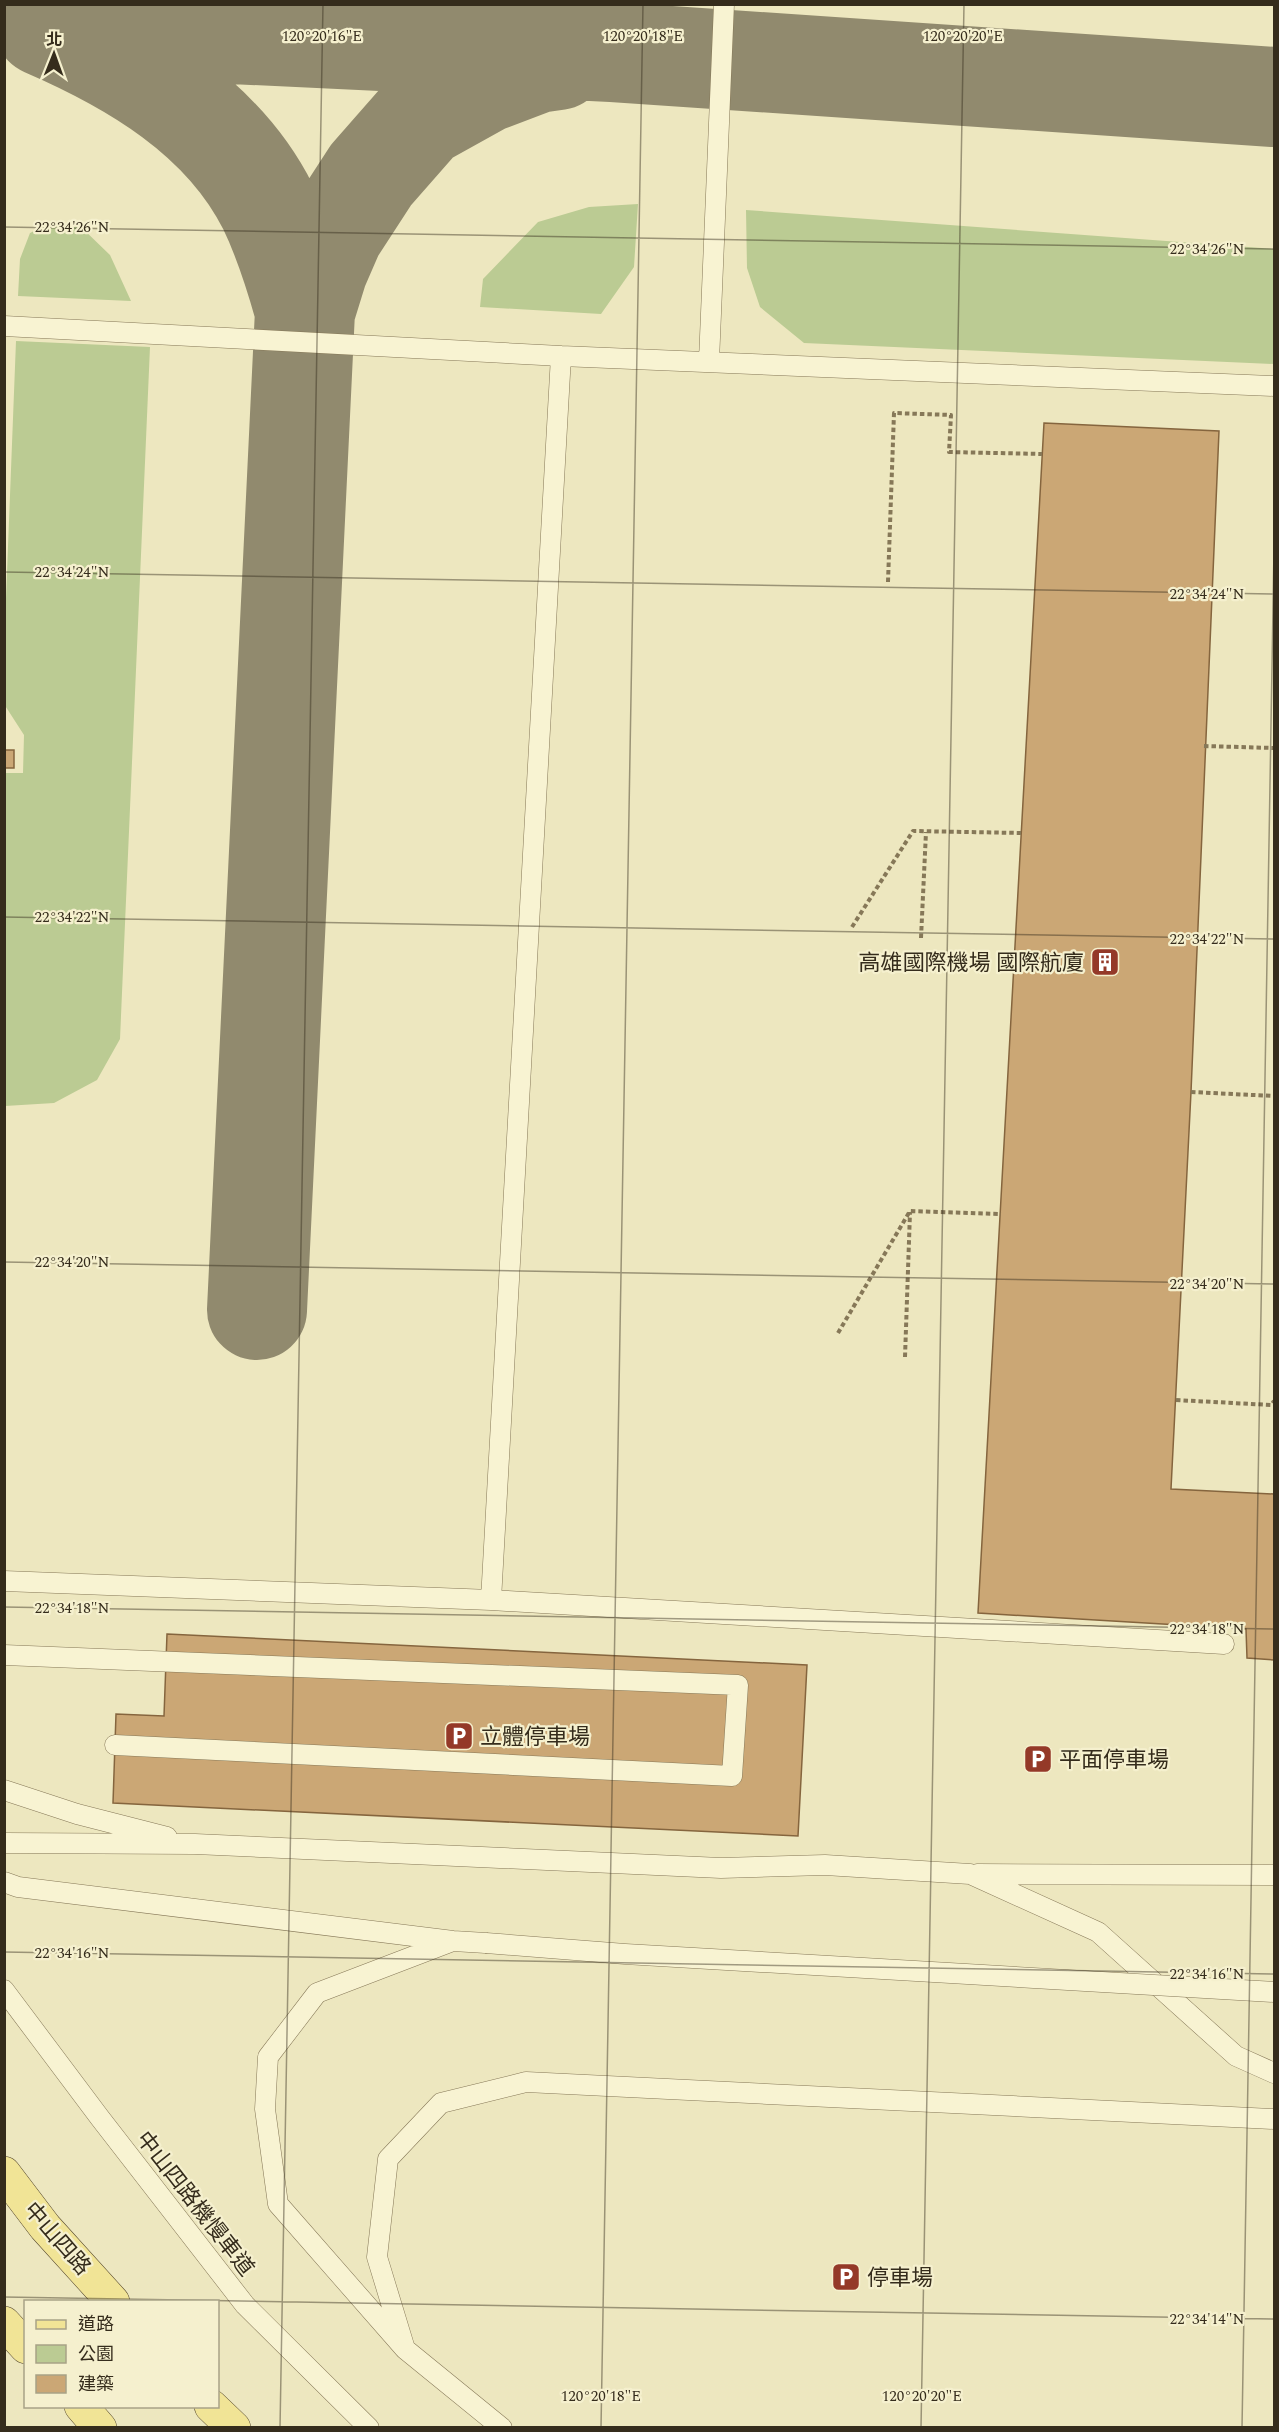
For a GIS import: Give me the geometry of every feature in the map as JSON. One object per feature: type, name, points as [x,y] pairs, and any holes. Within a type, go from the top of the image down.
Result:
[{"type":"main road","name":"中山四路","points":[[4,2173],[45,2227],[113,2300]]},
{"type":"main road","points":[[4,2323],[24,2345]]},
{"type":"main road","points":[[83,2408],[100,2427]]},
{"type":"main road","points":[[213,2408],[234,2427]]},
{"type":"lane","points":[[709,361],[724,4]]},
{"type":"lane","points":[[4,326],[561,356],[1275,386]]},
{"type":"lane","points":[[491,1600],[561,356]]},
{"type":"lane","points":[[4,1581],[491,1600],[1224,1644]]},
{"type":"lane","points":[[4,1655],[738,1685],[732,1776],[115,1745]]},
{"type":"lane","points":[[4,1790],[77,1814],[195,1844]]},
{"type":"lane","points":[[4,1843],[195,1844],[721,1868],[825,1865],[970,1874],[1275,1875]]},
{"type":"lane","points":[[970,1874],[1098,1932],[1236,2056],[1275,2073]]},
{"type":"lane","points":[[4,1882],[18,1887],[453,1941],[649,1955],[1275,1992]]},
{"type":"lane","points":[[453,1941],[318,1993],[268,2057],[265,2109],[278,2204],[405,2349],[502,2427]]},
{"type":"lane","name":"中山四路機慢車道","points":[[4,1990],[244,2305],[369,2427]]},
{"type":"lane","points":[[405,2349],[378,2257],[388,2159],[441,2103],[526,2082],[1275,2120]]},
{"type":"path","points":[[888,582],[894,413],[951,415],[950,452],[1042,454]]},
{"type":"path","points":[[1204,746],[1275,748]]},
{"type":"path","points":[[852,927],[913,831],[1021,833]]},
{"type":"path","points":[[921,938],[926,832]]},
{"type":"path","points":[[1191,1092],[1275,1096]]},
{"type":"path","points":[[910,1211],[1001,1214]]},
{"type":"path","points":[[838,1333],[910,1211]]},
{"type":"path","points":[[905,1357],[910,1211]]},
{"type":"path","points":[[1176,1400],[1271,1405],[1275,1401]]},
{"type":"green space","points":[[638,204],[634,267],[601,314],[480,307],[483,279],[538,222],[589,207]]},
{"type":"green space","points":[[746,210],[1274,249],[1274,364],[804,343],[760,307],[747,268]]},
{"type":"green space","points":[[50,223],[80,226],[110,255],[131,301],[18,296],[20,259],[30,233]]},
{"type":"green space","points":[[16,341],[150,347],[120,1039],[97,1080],[54,1103],[5,1106],[5,773],[23,773],[24,735],[4,704]]},
{"type":"building","name":"高雄國際機場 國際航廈","points":[[1044,423],[1219,431],[1191,1092],[1171,1489],[1274,1494],[1274,1660],[1247,1658],[1246,1629],[978,1613]]},
{"type":"building","points":[[4,750],[14,750],[14,768],[4,768]]},
{"type":"building","name":"立體停車場","points":[[167,1634],[807,1665],[798,1836],[113,1803],[116,1714],[164,1716]]},
{"type":"taxiway","points":[[44,26],[142,76],[201,120],[226,146],[249,175],[268,207],[289,258],[305,311],[257,1310]]},
{"type":"taxiway","points":[[65,26],[612,52],[1274,97]]},
{"type":"taxiway","points":[[305,311],[318,269],[334,232],[371,175],[421,118],[484,83],[537,63],[558,60]]},
{"type":"place","name":"高雄國際機場 國際航廈","points":[[1105,962]]},
{"type":"place","name":"立體停車場","points":[[459,1736]]},
{"type":"place","name":"平面停車場","points":[[1038,1759]]},
{"type":"place","name":"停車場","points":[[846,2277]]}]
